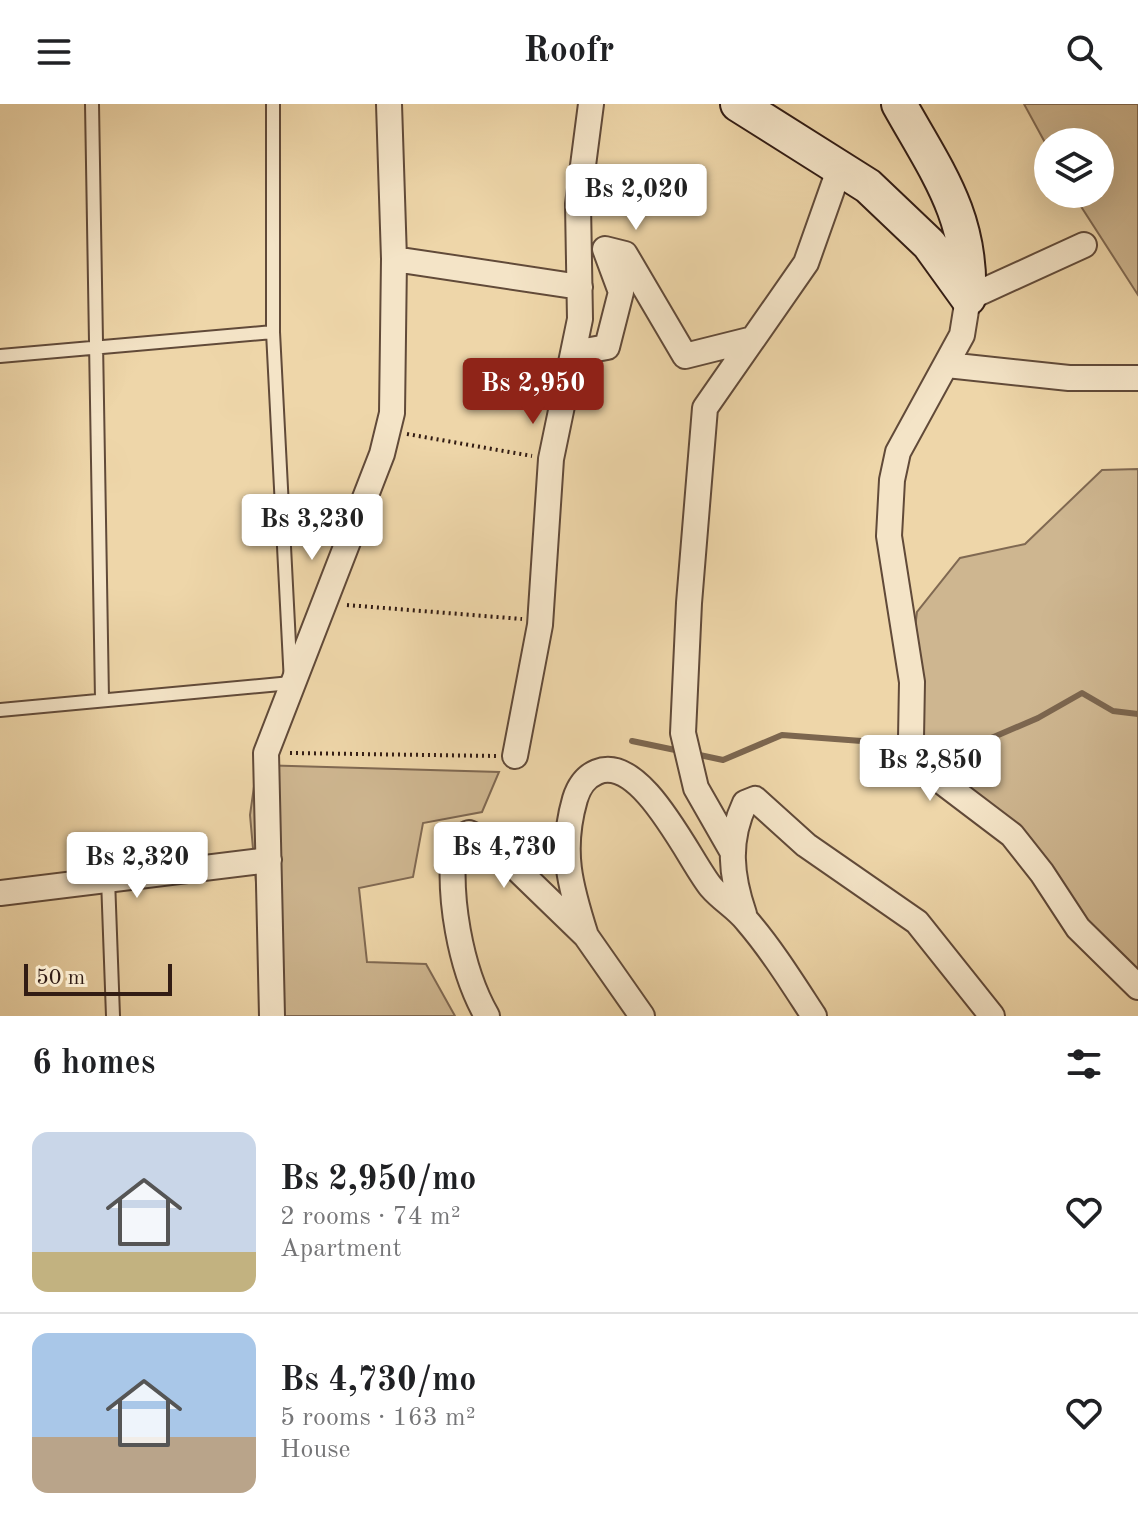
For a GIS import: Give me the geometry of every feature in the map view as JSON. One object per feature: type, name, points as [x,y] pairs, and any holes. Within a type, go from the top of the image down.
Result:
[{"type":"street","points":[[272,1016],[266,753],[321,603],[382,454],[392,413],[394,259],[389,104]]},
{"type":"street","points":[[515,756],[540,620],[551,459],[580,319],[578,204],[591,104]]},
{"type":"street","points":[[738,104],[840,167],[901,215],[929,244],[968,298]]},
{"type":"street","points":[[899,104],[961,219],[967,246],[968,298],[962,335],[898,452],[892,480],[889,536],[912,682],[911,738],[925,769],[1012,835],[1034,860],[1078,928],[1138,987]]},
{"type":"street","points":[[732,851],[696,788],[683,733],[689,603],[705,408],[806,263],[840,167]]},
{"type":"street","points":[[968,298],[1084,245]]},
{"type":"street","points":[[574,353],[607,347],[621,292],[605,249],[625,254],[685,356],[753,339]]},
{"type":"street","points":[[394,259],[580,287]]},
{"type":"street","points":[[947,365],[1069,378],[1138,378]]},
{"type":"street","points":[[586,936],[566,860],[568,831],[576,796],[585,778],[601,769],[622,773],[670,820],[710,886],[746,920],[814,1016]]},
{"type":"street","points":[[746,920],[732,880],[732,851],[738,818],[745,803],[755,799],[806,845],[917,922],[992,1016]]},
{"type":"street","points":[[487,1016],[465,968],[452,861],[455,840],[469,833],[489,842],[586,936],[642,1016]]},
{"type":"street","points":[[0,893],[269,860]]},
{"type":"lane","points":[[92,104],[102,699]]},
{"type":"lane","points":[[0,710],[291,683],[273,332],[273,104]]},
{"type":"lane","points":[[0,356],[273,332]]},
{"type":"lane","points":[[108,879],[113,1016]]},
{"type":"path","points":[[388,431],[551,459]]},
{"type":"path","points":[[321,603],[540,620]]},
{"type":"path","points":[[266,753],[515,756]]},
{"type":"shaded area","points":[[1024,104],[1138,104],[1138,295],[1082,208],[1114,208],[1114,128],[1037,128]]},
{"type":"shaded area","points":[[1138,469],[1138,974],[1045,880],[992,812],[917,785],[900,748],[917,612],[960,558],[1025,544],[1102,470]]},
{"type":"shaded area","points":[[257,765],[499,772],[482,812],[423,823],[413,877],[359,888],[367,962],[426,964],[455,1016],[268,1016],[250,815]]},
{"type":"waterway","points":[[929,740],[989,739],[1038,718],[1082,693],[1113,711],[1138,714]]},
{"type":"waterway","points":[[695,754],[723,760],[782,735],[888,743]]},
{"type":"waterway","points":[[632,741],[680,751]]}]
